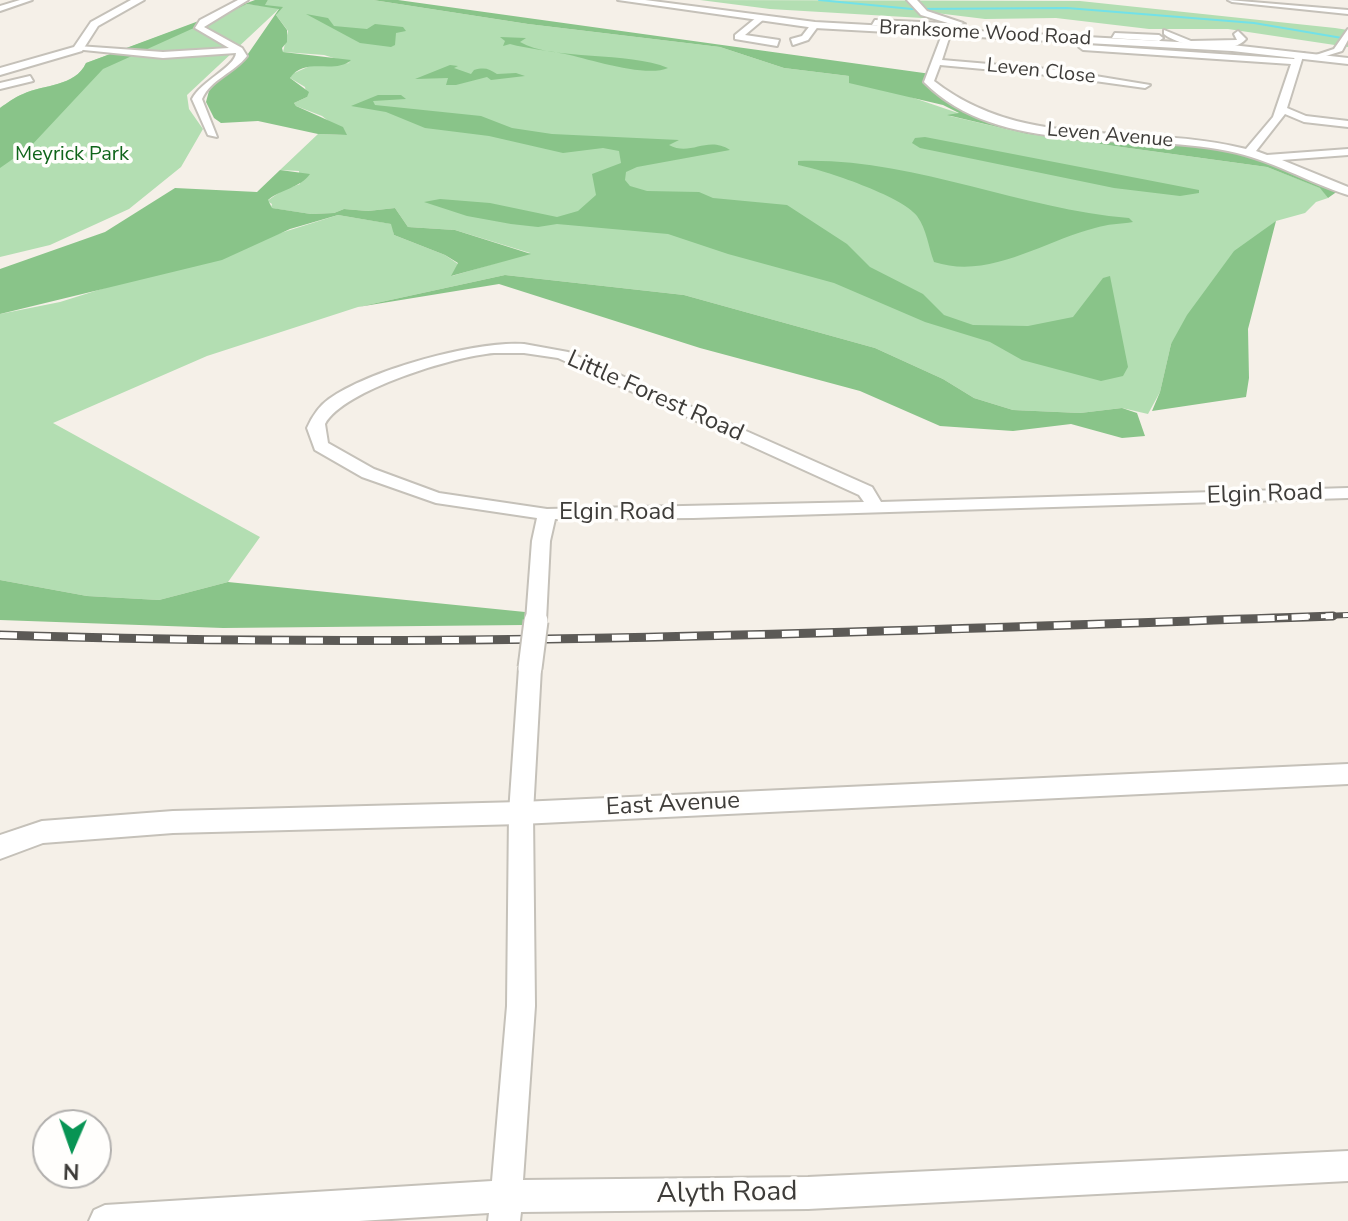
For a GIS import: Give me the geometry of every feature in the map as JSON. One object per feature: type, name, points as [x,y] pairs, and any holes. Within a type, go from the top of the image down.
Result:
[{"type":"street","points":[[0,9],[28,0]]},
{"type":"street","points":[[78,49],[84,33],[93,24],[139,0]]},
{"type":"street","points":[[213,135],[197,99],[206,84],[239,62],[242,56],[239,50],[199,28],[203,22],[244,0]]},
{"type":"street","name":"Branksome Wood Road","points":[[623,0],[815,25],[1348,61]]},
{"type":"street","points":[[1232,0],[1348,12]]},
{"type":"street","points":[[1307,8],[1314,0]]},
{"type":"street","points":[[916,6],[989,35]]},
{"type":"street","points":[[760,19],[738,37],[776,42],[774,44]]},
{"type":"street","points":[[875,23],[935,27],[961,24]]},
{"type":"street","points":[[792,42],[805,38],[815,25]]},
{"type":"street","points":[[936,62],[947,32]]},
{"type":"street","points":[[1319,57],[1339,51],[1348,32]]},
{"type":"street","points":[[1115,36],[1163,35],[1176,40],[1212,44],[1240,42],[1242,39],[1238,34]]},
{"type":"street","points":[[0,72],[78,49],[182,55],[239,50]]},
{"type":"street","points":[[1248,153],[1282,109],[1298,59]]},
{"type":"street","name":"Leven Close","points":[[936,62],[1059,73],[1146,85]]},
{"type":"street","name":"Leven Avenue","points":[[936,62],[929,82],[937,91],[971,110],[1017,125],[1099,137],[1217,145],[1263,158],[1348,191]]},
{"type":"street","points":[[0,86],[30,79]]},
{"type":"street","points":[[1282,109],[1304,119],[1348,124]]},
{"type":"street","points":[[1263,158],[1348,152]]},
{"type":"street","name":"Little Forest Road","points":[[547,514],[436,498],[368,473],[321,446],[315,428],[327,409],[342,397],[389,379],[480,350],[540,350],[563,355],[866,491],[875,506]]},
{"type":"street","name":"Elgin Road","points":[[505,1208],[521,1006],[521,813],[541,541],[547,514],[693,513],[1348,493]]},
{"type":"street","name":"East Avenue","points":[[0,847],[42,832],[173,822],[521,813],[1348,774]]},
{"type":"street","name":"Alyth Road","points":[[105,1221],[505,1208],[1348,1166]]},
{"type":"green space","points":[[255,0],[268,0],[265,5],[283,7],[276,15],[287,30],[283,52],[351,60],[337,66],[304,68],[290,78],[309,92],[307,97],[294,103],[296,106],[343,127],[347,135],[318,134],[258,121],[221,123],[214,118],[206,102],[210,87],[241,64],[279,9],[247,4],[103,69],[30,147],[0,168],[0,108],[11,100],[67,81],[86,63]]},
{"type":"green space","name":"Meyrick Park","points":[[268,0],[373,0],[528,24],[720,47],[784,68],[849,76],[961,114],[950,116],[1027,134],[1267,167],[1321,188],[1328,198],[1316,202],[1305,213],[1276,221],[1171,344],[1160,392],[1148,414],[1122,408],[1080,413],[1013,410],[974,398],[943,379],[875,348],[684,295],[505,275],[358,307],[207,356],[53,423],[260,537],[228,582],[159,600],[87,596],[0,580],[0,314],[60,302],[338,215],[392,224],[394,235],[445,255],[458,264],[452,276],[530,253],[455,230],[408,227],[395,208],[368,211],[344,209],[334,213],[311,214],[271,208],[272,204],[267,201],[283,190],[300,184],[299,171],[280,170],[318,134],[346,135],[322,116],[296,106],[294,103],[307,97],[305,87],[290,78],[292,74],[310,66],[350,63],[324,55],[283,52],[288,31],[276,15],[280,8],[187,95],[189,109],[203,129],[181,167],[129,209],[50,245],[0,257],[0,108],[23,94],[67,81],[86,63],[247,4],[264,6]]},
{"type":"green space","points":[[373,0],[398,0],[931,74],[937,91],[1017,125],[1229,148],[1342,188],[1328,198],[1320,188],[1267,167],[1027,134],[947,115],[959,113],[943,105],[849,83],[849,76],[784,68],[720,47],[528,24]]},
{"type":"green space","points":[[700,0],[1080,1],[1348,30],[1348,47],[1228,29],[1149,29],[1056,18],[985,19],[928,12],[939,19],[770,9]]},
{"type":"green space","points":[[306,14],[328,18],[334,26],[367,29],[375,24],[403,27],[406,31],[396,33],[395,45],[391,47],[360,43]]},
{"type":"green space","points":[[500,37],[526,38],[520,42],[548,51],[510,44],[503,46],[505,41]]},
{"type":"green space","points":[[556,52],[633,59],[668,68],[646,71],[617,67]]},
{"type":"green space","points":[[450,65],[471,74],[474,70],[484,69],[497,74],[525,76],[491,80],[487,77],[456,85],[446,85],[448,78],[415,79]]},
{"type":"green space","points":[[378,95],[401,95],[406,99],[373,101],[375,105],[481,116],[512,128],[552,134],[679,140],[669,145],[685,149],[722,146],[730,150],[637,167],[626,172],[625,180],[630,186],[647,191],[699,192],[713,198],[787,205],[847,244],[870,267],[923,294],[944,315],[973,325],[1028,326],[1073,317],[1103,278],[1110,276],[1128,367],[1123,376],[1101,381],[1022,360],[990,342],[925,322],[834,283],[668,234],[557,224],[538,227],[511,224],[467,216],[424,202],[440,199],[490,203],[557,217],[578,211],[596,195],[592,174],[621,163],[619,151],[603,148],[563,153],[489,136],[425,128],[386,112],[351,106]]},
{"type":"green space","points":[[925,137],[1199,190],[1199,193],[1180,196],[1114,188],[920,148],[912,143],[915,138]]},
{"type":"green space","points":[[798,161],[882,167],[1046,205],[1129,218],[1133,222],[1095,228],[996,263],[955,266],[934,262],[923,227],[909,208],[862,185],[798,165]]},
{"type":"green space","points":[[280,170],[310,174],[268,200],[272,208],[311,214],[334,213],[344,209],[368,211],[395,208],[408,227],[455,230],[531,254],[451,276],[458,263],[394,235],[391,224],[338,215],[290,229],[222,260],[0,314],[0,269],[105,232],[175,188],[257,192]]},
{"type":"green space","points":[[1276,221],[1248,329],[1249,378],[1246,397],[1152,411],[1160,392],[1171,344],[1187,315],[1234,251]]},
{"type":"green space","points":[[505,275],[684,295],[875,348],[943,379],[974,398],[1013,410],[1080,413],[1122,408],[1137,413],[1145,436],[1122,438],[1071,424],[1013,431],[940,426],[860,391],[700,348],[499,284],[358,307]]},
{"type":"green space","points":[[0,580],[87,596],[159,600],[228,582],[525,612],[524,625],[223,628],[0,620]]},
{"type":"waterway","points":[[819,0],[912,9],[1067,8],[1254,23],[1348,39]]},
{"type":"railway","points":[[1289,618],[1348,615]]},
{"type":"railway","points":[[1289,618],[1333,616]]},
{"type":"railway","points":[[1277,618],[1289,618]]},
{"type":"railway","points":[[0,635],[500,640],[833,633],[1289,618]]}]
